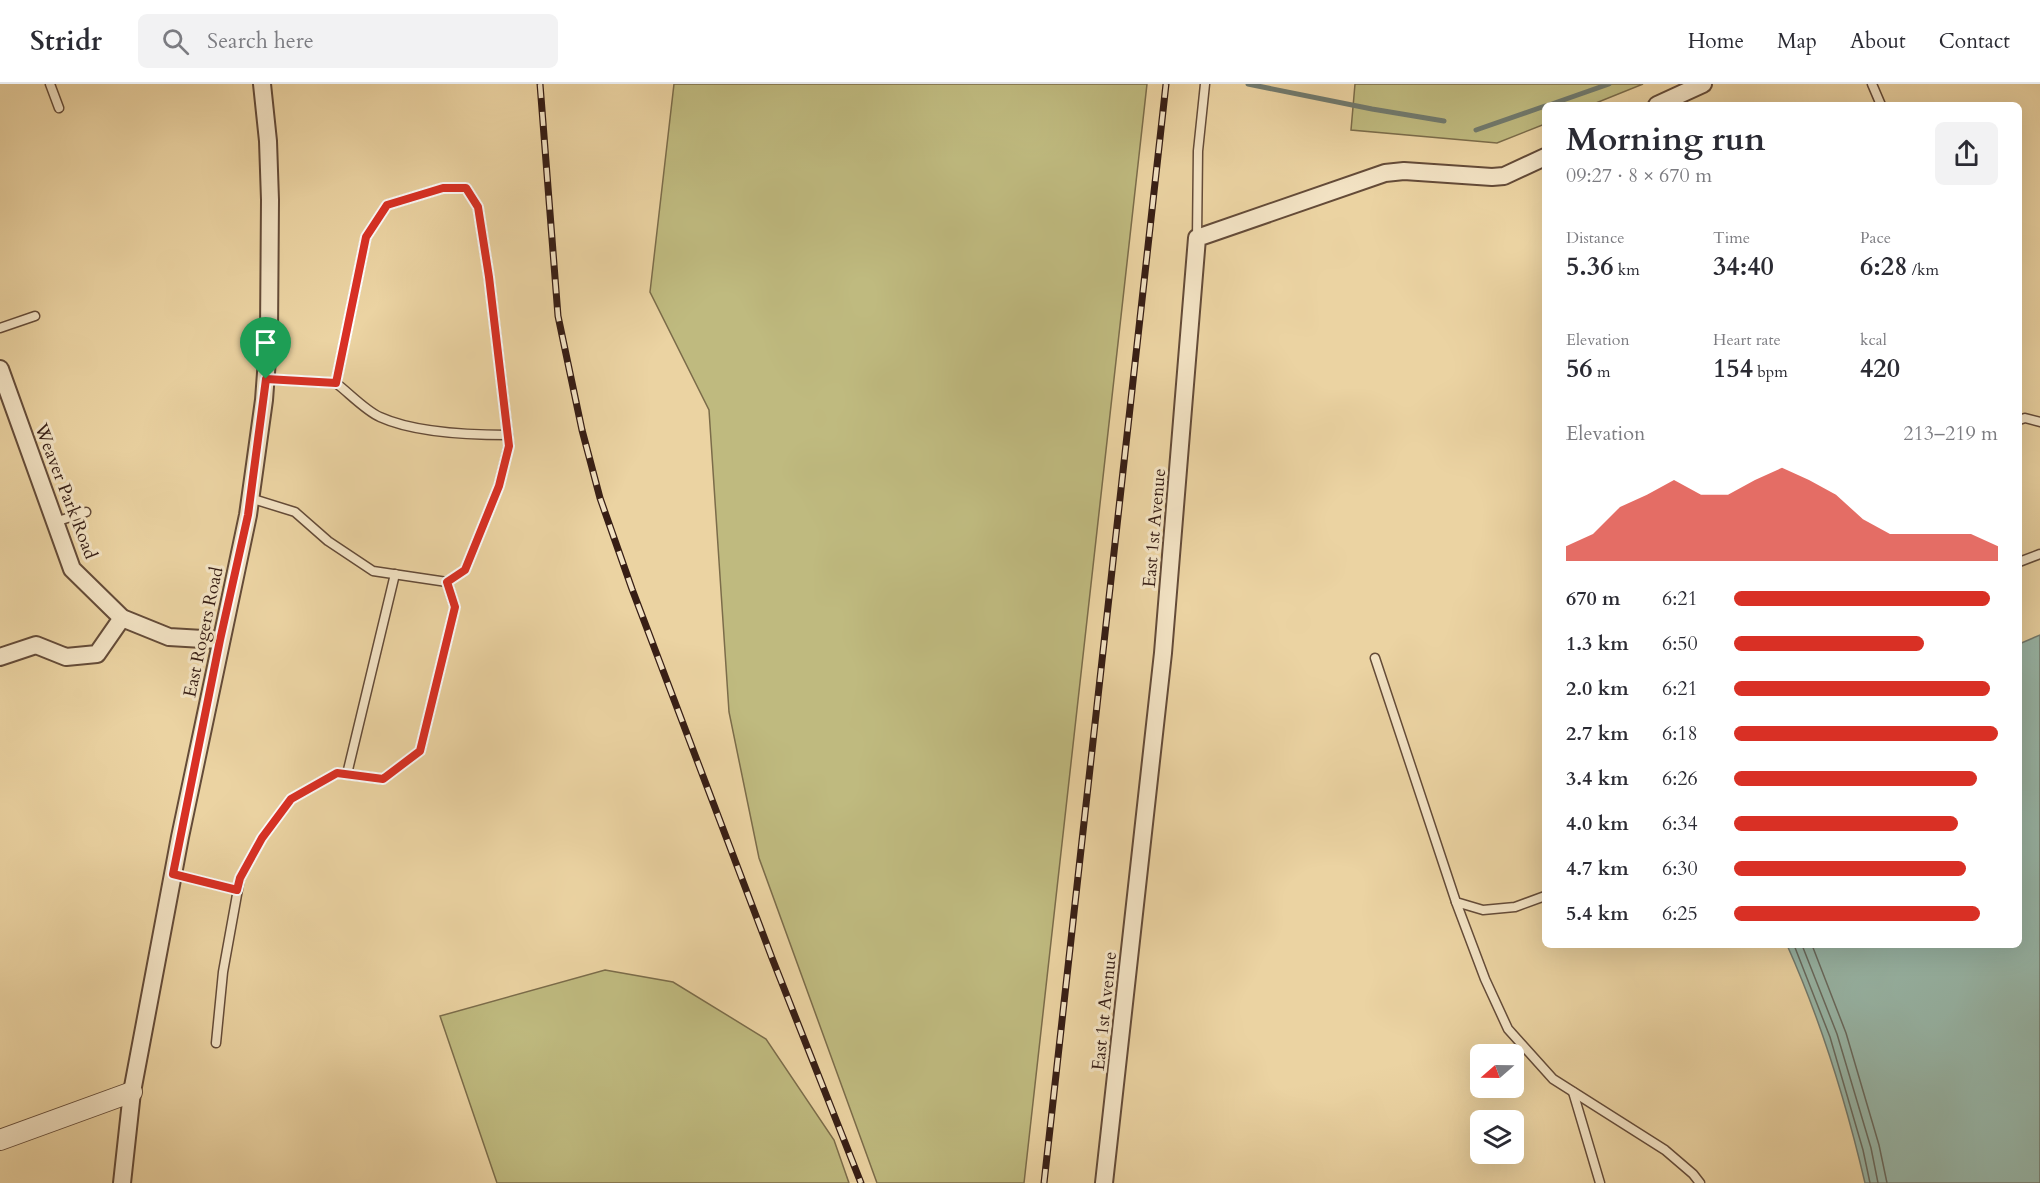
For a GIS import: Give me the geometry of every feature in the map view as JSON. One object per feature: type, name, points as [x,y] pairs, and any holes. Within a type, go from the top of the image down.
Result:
[{"type":"street","name":"East Rogers Road","points":[[122,1183],[132,1092],[173,874],[250,498],[266,379],[269,332],[270,200],[268,141],[262,84]]},
{"type":"street","points":[[1664,102],[1703,84]]},
{"type":"street","points":[[1197,238],[1385,173],[1404,171],[1504,176],[1542,158]]},
{"type":"street","name":"East 1st Avenue","points":[[1104,1183],[1163,653],[1197,238]]},
{"type":"street","name":"Weaver Park Road","points":[[0,369],[72,569],[122,618],[169,636],[220,640]]},
{"type":"street","points":[[0,657],[36,645],[66,657],[97,654],[122,618]]},
{"type":"street","points":[[0,1140],[132,1092]]},
{"type":"lane","points":[[50,84],[59,108]]},
{"type":"lane","points":[[1197,238],[1198,151],[1205,84]]},
{"type":"lane","points":[[1872,84],[1880,102]]},
{"type":"lane","points":[[250,498],[295,512],[328,541],[373,571],[447,582],[465,570],[499,486],[509,446],[489,277],[478,207],[466,188],[443,188],[387,205],[366,237],[336,383]]},
{"type":"lane","points":[[0,328],[35,316]]},
{"type":"lane","points":[[266,379],[336,383],[378,416],[404,426],[472,435],[508,435]]},
{"type":"lane","points":[[2022,419],[2040,422]]},
{"type":"lane","points":[[55,522],[86,512]]},
{"type":"lane","points":[[2022,561],[2040,554]]},
{"type":"lane","points":[[346,774],[395,574]]},
{"type":"lane","points":[[216,1043],[223,972],[240,878],[262,838],[291,799],[337,773],[383,779],[420,751],[455,607],[447,582]]},
{"type":"lane","points":[[1375,657],[1456,902],[1485,979],[1508,1029],[1553,1079],[1665,1150],[1700,1183]]},
{"type":"lane","points":[[173,874],[237,890]]},
{"type":"lane","points":[[1456,902],[1483,910],[1515,907],[1542,897]]},
{"type":"lane","points":[[1573,1092],[1600,1183]]},
{"type":"shaded area","points":[[674,84],[1147,84],[1024,1183],[877,1183],[759,858],[729,712],[709,410],[650,292]]},
{"type":"shaded area","points":[[1355,84],[1643,84],[1598,102],[1542,102],[1542,125],[1497,143],[1351,130]]},
{"type":"shaded area","points":[[605,970],[673,982],[766,1039],[834,1140],[849,1183],[497,1183],[440,1016]]},
{"type":"water","points":[[2040,635],[2040,1183],[1865,1183],[1832,1062],[1788,948],[2022,948],[2022,643]]},
{"type":"waterway","points":[[1248,84],[1444,121]]},
{"type":"waterway","points":[[1558,102],[1609,84]]},
{"type":"waterway","points":[[1476,130],[1542,107]]},
{"type":"railway","points":[[540,84],[558,316],[582,430],[600,498],[632,589],[772,958],[861,1183]]},
{"type":"railway","points":[[1044,1183],[1166,84]]},
{"type":"route","points":[[443,188],[466,188],[478,207],[489,277],[509,446],[499,486],[465,570],[447,582],[455,607],[420,751],[383,779],[337,773],[291,799],[262,838],[240,878],[237,890],[173,874],[220,640],[248,515],[266,379],[336,383],[366,237],[387,205],[443,188]]}]
